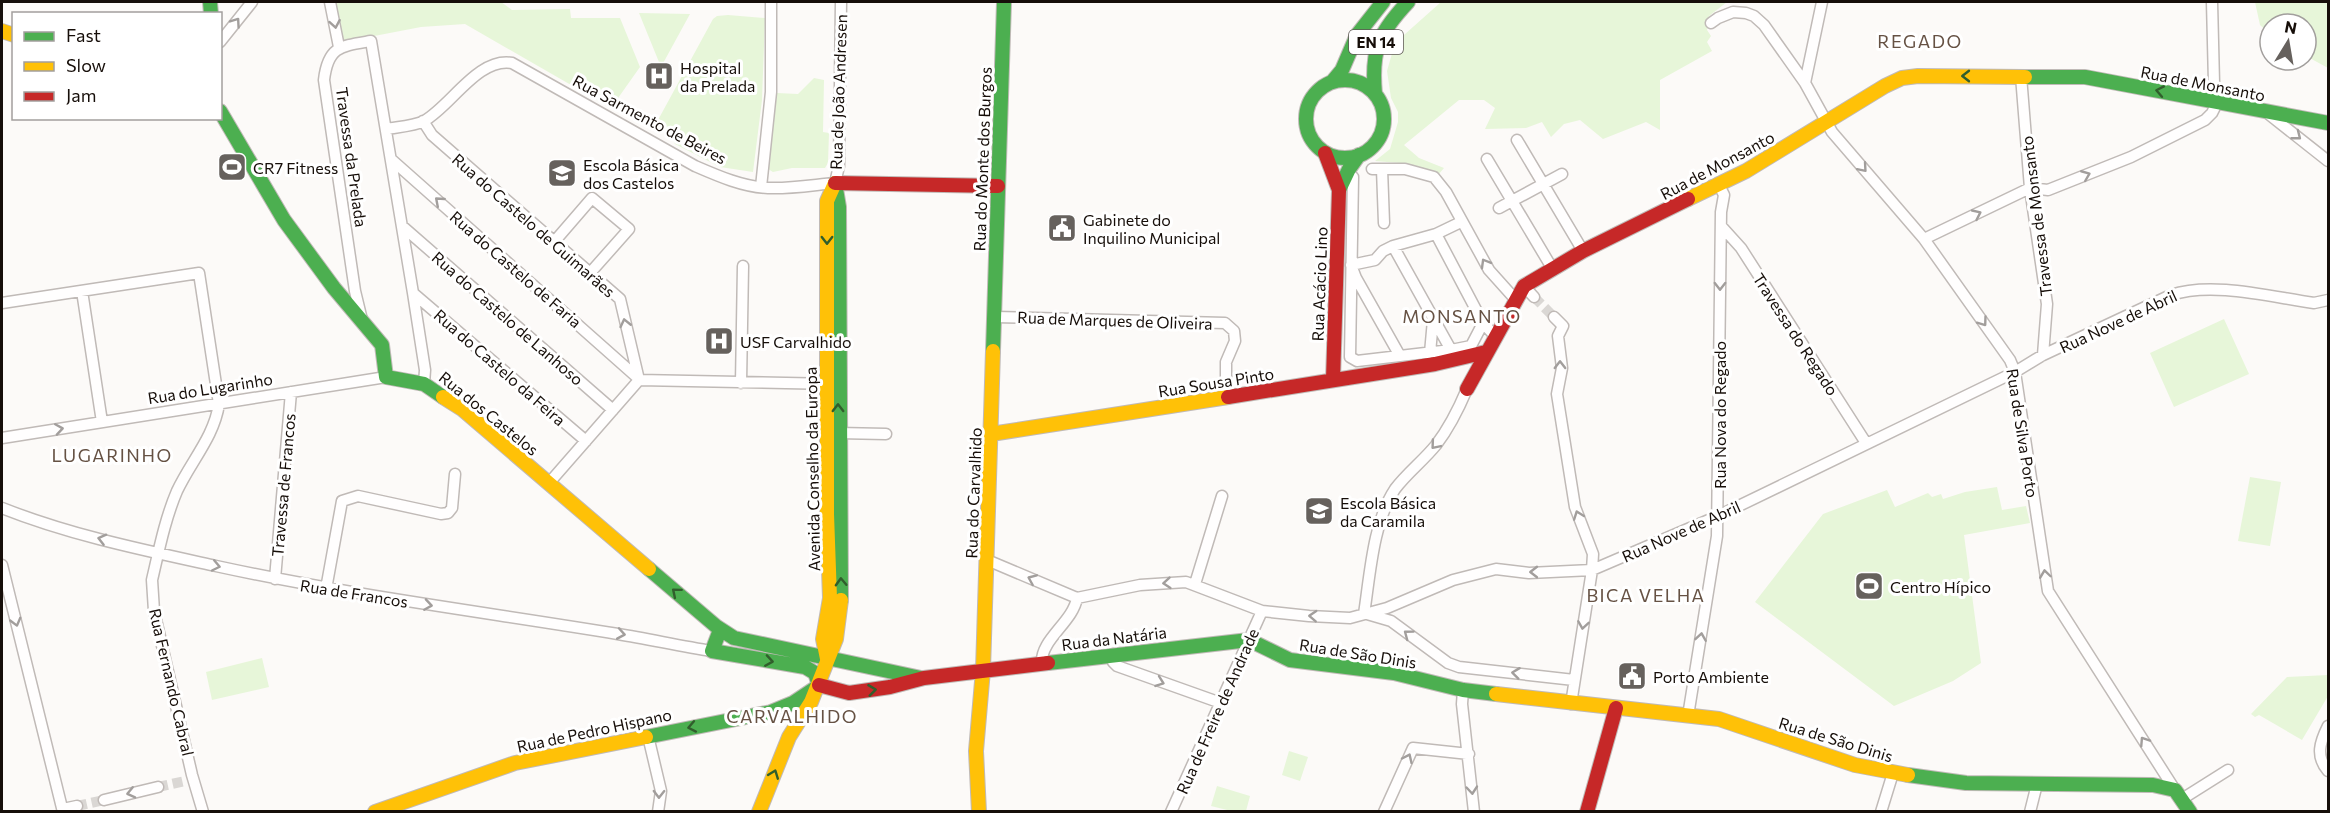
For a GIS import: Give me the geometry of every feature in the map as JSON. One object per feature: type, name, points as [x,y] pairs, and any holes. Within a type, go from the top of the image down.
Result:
[{"type":"main road","name":"Rua do Monte dos Burgos","points":[[995,317],[1004,2]]},
{"type":"main road","points":[[1358,35],[1363,2]]},
{"type":"main road","name":"EN 14","points":[[1332,82],[1342,70],[1358,35],[1372,13],[1383,2]]},
{"type":"main road","name":"EN 14","points":[[1375,94],[1372,73],[1377,40],[1386,25],[1408,2]]},
{"type":"main road","name":"Rua de Monsanto","points":[[1467,389],[1524,286],[1583,250],[1746,171],[1885,86],[1902,78],[1918,76],[2085,77],[2328,123]]},
{"type":"main road","points":[[1355,81],[1366,86],[1375,94],[1382,104],[1383,129],[1378,140],[1370,149],[1359,155],[1338,157],[1325,153],[1310,136],[1306,123],[1307,110],[1316,93],[1332,82],[1355,81]]},
{"type":"main road","points":[[222,114],[284,220],[334,288],[382,345],[386,377]]},
{"type":"main road","name":"Rua Acácio Lino","points":[[1325,153],[1339,190],[1333,380]]},
{"type":"main road","name":"Rua Acácio Lino","points":[[1339,190],[1359,155]]},
{"type":"main road","name":"Rua Sarmento de Beires","points":[[835,183],[998,186]]},
{"type":"main road","name":"Avenida Conselho da Europa","points":[[827,659],[823,639],[830,598],[833,384],[827,201],[835,183]]},
{"type":"main road","name":"Rua do Carvalhido","points":[[979,812],[976,750],[983,670],[995,317]]},
{"type":"main road","name":"Rua Sousa Pinto","points":[[991,434],[1226,398],[1333,380],[1449,356],[1486,352]]},
{"type":"main road","points":[[1449,356],[1462,366],[1467,376],[1467,389]]},
{"type":"main road","name":"Rua do Lugarinho","points":[[386,377],[424,384]]},
{"type":"main road","name":"Rua dos Castelos","points":[[424,384],[462,409],[720,630],[734,638],[924,678]]},
{"type":"main road","name":"Avenida Conselho da Europa","points":[[827,659],[836,639],[841,598],[838,433],[833,384]]},
{"type":"main road","points":[[720,630],[712,651],[805,667],[815,673],[819,685]]},
{"type":"main road","points":[[727,654],[729,644],[734,638]]},
{"type":"main road","name":"Rua de São Dinis","points":[[1249,640],[1268,646],[1290,660],[1394,673],[1463,690],[1719,719],[1855,765],[1893,773],[1949,782],[2154,785],[2184,804]]},
{"type":"main road","name":"Rua da Natária","points":[[924,678],[1249,640]]},
{"type":"main road","points":[[759,812],[789,737],[819,685],[827,659]]},
{"type":"main road","points":[[819,685],[849,693],[890,687],[924,678]]},
{"type":"main road","name":"Rua de Pedro Hispano","points":[[375,812],[515,763],[771,712],[793,703],[819,685]]},
{"type":"main road","points":[[1587,812],[1616,708]]},
{"type":"main road","points":[[771,712],[788,724],[789,737]]},
{"type":"street","points":[[222,40],[252,2]]},
{"type":"street","points":[[330,2],[339,47]]},
{"type":"street","points":[[761,187],[771,92],[771,2]]},
{"type":"street","name":"Rua de João Andresen","points":[[835,183],[838,166],[841,2]]},
{"type":"street","points":[[1804,83],[1822,2]]},
{"type":"street","points":[[1924,239],[2030,188],[2048,190],[2131,157],[2205,120],[2217,103],[2214,83],[2212,2]]},
{"type":"street","name":"Rua de Silva Porto","points":[[1711,24],[1718,18],[1733,12],[1754,16],[1764,25],[1804,83],[1826,123],[1924,239],[2010,360],[2015,372],[2048,591],[2184,804]]},
{"type":"street","name":"Rua dos Castelos","points":[[339,47],[371,41],[425,370],[424,384]]},
{"type":"street","name":"Travessa da Prelada","points":[[339,47],[333,52],[328,62],[324,87],[355,291],[362,321]]},
{"type":"street","name":"Rua Sarmento de Beires","points":[[387,129],[423,121],[490,65],[506,62],[695,166],[746,185],[761,187],[835,183]]},
{"type":"street","name":"Travessa de Monsanto","points":[[2020,76],[2030,188],[2047,304],[2043,355]]},
{"type":"street","points":[[2265,111],[2328,161]]},
{"type":"street","name":"Rua do Castelo de Guimarães","points":[[423,121],[432,135],[620,299],[639,380]]},
{"type":"street","points":[[1517,140],[1583,250]]},
{"type":"street","points":[[1487,159],[1552,268]]},
{"type":"street","name":"Rua do Castelo de Faria","points":[[392,160],[639,380]]},
{"type":"street","points":[[1384,223],[1377,169],[1405,169],[1434,177],[1446,192],[1489,270],[1515,299]]},
{"type":"street","points":[[1499,208],[1562,174]]},
{"type":"street","points":[[1353,177],[1350,357],[1357,361],[1430,353],[1449,356],[1471,346],[1482,323]]},
{"type":"street","name":"Rua Nova do Regado","points":[[1688,716],[1717,536],[1724,195],[1719,185]]},
{"type":"street","points":[[554,242],[592,198],[629,229],[590,273]]},
{"type":"street","points":[[1352,265],[1375,260],[1383,251],[1393,246],[1436,234],[1461,222]]},
{"type":"street","name":"Rua do Castelo de Lanhoso","points":[[402,226],[613,410]]},
{"type":"street","name":"Travessa do Regado","points":[[1722,228],[1741,248],[1866,443]]},
{"type":"street","points":[[1436,234],[1482,323],[1495,336]]},
{"type":"street","points":[[1393,246],[1433,319],[1449,356]]},
{"type":"street","points":[[1352,265],[1356,278],[1400,356]]},
{"type":"street","points":[[741,383],[742,266]]},
{"type":"street","points":[[2,303],[199,273],[219,404]]},
{"type":"street","points":[[1524,286],[1534,297]]},
{"type":"street","name":"Rua Nove de Abril","points":[[1077,598],[1140,585],[1177,582],[1195,584],[1262,611],[1350,618],[1396,604],[1453,580],[1496,569],[1529,573],[1592,570],[1718,516],[2015,372],[2043,355],[2188,289],[2208,288],[2314,303],[2328,300]]},
{"type":"street","points":[[82,291],[102,422]]},
{"type":"street","name":"Rua do Castelo da Feira","points":[[413,293],[586,441]]},
{"type":"street","name":"Rua de Marques de Oliveira","points":[[995,317],[1226,323],[1234,331],[1235,341],[1226,362],[1226,398]]},
{"type":"street","points":[[1554,317],[1563,326],[1558,336],[1562,368],[1557,394],[1575,507],[1593,555],[1571,704]]},
{"type":"street","points":[[1430,353],[1433,319]]},
{"type":"street","name":"Rua do Lugarinho","points":[[2,438],[386,377]]},
{"type":"street","points":[[549,483],[639,380],[833,384]]},
{"type":"street","name":"Rua de Monsanto","points":[[1364,614],[1378,533],[1390,498],[1404,478],[1447,430],[1467,389]]},
{"type":"street","name":"Travessa de Francos","points":[[275,579],[291,392]]},
{"type":"street","name":"Rua Fernando Cabral","points":[[203,812],[188,778],[152,600],[152,580],[174,500],[189,466],[213,429],[219,404]]},
{"type":"street","points":[[838,433],[886,434]]},
{"type":"street","points":[[326,589],[342,501],[358,496],[441,514],[448,513],[452,508],[455,474]]},
{"type":"street","points":[[1195,584],[1222,496]]},
{"type":"street","name":"Rua de Francos","points":[[2,507],[41,524],[159,554],[275,579],[326,589],[621,634],[712,651]]},
{"type":"street","points":[[987,560],[1077,598],[1073,612],[1043,651],[1042,663]]},
{"type":"street","points":[[2,565],[6,598],[63,810],[77,806]]},
{"type":"street","name":"Rua de Freire de Andrade","points":[[1171,812],[1262,611]]},
{"type":"street","points":[[1364,614],[1391,621],[1448,663],[1459,667],[1574,680]]},
{"type":"street","points":[[1111,655],[1117,666],[1221,703]]},
{"type":"street","points":[[1463,690],[1462,704],[1474,812]]},
{"type":"street","points":[[2328,726],[2320,741],[2319,751],[2328,771]]},
{"type":"street","points":[[648,736],[661,791],[658,812]]},
{"type":"street","points":[[1384,812],[1413,748],[1469,754]]},
{"type":"street","points":[[2184,804],[2228,770]]},
{"type":"street","points":[[1881,812],[1893,773]]},
{"type":"street","points":[[2030,812],[2037,784]]},
{"type":"street","points":[[104,800],[159,787]]},
{"type":"green space","points":[[336,2],[501,2],[512,10],[570,9],[571,18],[620,18],[640,67],[611,108],[465,24],[421,27],[343,42]]},
{"type":"green space","points":[[1441,2],[1727,2],[1709,16],[1707,30],[1711,36],[1707,42],[1712,51],[1660,80],[1660,130],[1646,122],[1603,139],[1580,120],[1564,124],[1551,137],[1542,122],[1526,128],[1485,129],[1495,108],[1484,100],[1459,100],[1404,145],[1419,158],[1444,168],[1438,175],[1399,163],[1375,161],[1390,149],[1398,122],[1398,112],[1391,98],[1387,71],[1395,43]]},
{"type":"green space","points":[[2255,2],[2328,2],[2328,68],[2318,63],[2318,12],[2258,12],[2258,16]]},
{"type":"green space","points":[[639,13],[690,14],[661,67]]},
{"type":"green space","points":[[717,16],[765,18],[762,100],[753,172],[720,167],[675,144],[670,136],[655,129],[713,19]]},
{"type":"green space","points":[[814,78],[824,80],[823,132],[829,133],[828,163],[825,168],[792,168],[773,172],[768,169],[777,93],[798,94]]},
{"type":"green space","points":[[2224,319],[2249,374],[2174,407],[2150,353]]},
{"type":"green space","points":[[2250,477],[2281,482],[2270,546],[2238,541]]},
{"type":"green space","name":"Centro Hípico","points":[[1997,487],[2002,510],[2026,506],[2030,523],[1964,535],[1981,663],[1953,681],[1894,706],[1755,602],[1823,514],[1887,490],[1895,507],[1928,493],[1932,497],[1941,494],[1943,499],[1965,492]]},
{"type":"green space","points":[[262,658],[269,687],[212,700],[206,672]]},
{"type":"green space","points":[[2328,675],[2328,696],[2302,740],[2259,715],[2255,717],[2251,714],[2287,677]]},
{"type":"green space","points":[[1289,751],[1308,757],[1300,781],[1282,775]]},
{"type":"green space","points":[[1217,786],[1250,796],[1246,811],[1231,811],[1211,806]]},
{"type":"tunnel","points":[[1534,297],[1554,317]]},
{"type":"tunnel","points":[[158,787],[185,781]]},
{"type":"tunnel","points":[[77,806],[104,800]]},
{"type":"traffic: fast","points":[[210,2],[211,12]]},
{"type":"traffic: fast","points":[[993,351],[1004,2]]},
{"type":"traffic: fast","points":[[1332,82],[1342,70],[1357,35],[1383,2]]},
{"type":"traffic: fast","points":[[1375,94],[1374,66],[1379,44],[1383,34],[1408,2]]},
{"type":"traffic: fast","points":[[2025,77],[2085,77],[2328,123]]},
{"type":"traffic: fast","points":[[1345,80],[1360,83],[1377,97],[1384,119],[1381,134],[1367,151],[1345,158],[1330,155],[1313,141],[1306,119],[1309,104],[1323,87],[1345,80]]},
{"type":"traffic: fast","points":[[222,114],[284,220],[334,288],[382,345],[386,377],[424,384],[443,397]]},
{"type":"traffic: fast","points":[[1339,190],[1359,155]]},
{"type":"traffic: fast","points":[[835,183],[839,207],[841,600]]},
{"type":"traffic: fast","points":[[649,569],[717,627],[734,638],[921,678]]},
{"type":"traffic: fast","points":[[720,630],[712,651],[805,667],[815,673],[819,685]]},
{"type":"traffic: fast","points":[[1048,663],[1249,640],[1290,660],[1394,673],[1463,690],[1496,694]]},
{"type":"traffic: fast","points":[[646,737],[771,712],[793,703],[817,687]]},
{"type":"traffic: fast","points":[[1908,775],[1966,783],[2153,785],[2175,790],[2190,812]]},
{"type":"traffic: slow","points":[[2,31],[12,34]]},
{"type":"traffic: slow","points":[[1688,199],[1746,171],[1885,86],[1902,78],[1918,76],[2025,77]]},
{"type":"traffic: slow","points":[[827,659],[823,639],[830,598],[827,514],[827,201],[835,183]]},
{"type":"traffic: slow","points":[[979,812],[976,751],[983,670],[993,351]]},
{"type":"traffic: slow","points":[[443,397],[462,409],[649,569]]},
{"type":"traffic: slow","points":[[991,434],[1228,397]]},
{"type":"traffic: slow","points":[[759,812],[789,737],[811,702],[836,639],[841,600]]},
{"type":"traffic: slow","points":[[1496,694],[1719,719],[1855,765],[1908,775]]},
{"type":"traffic: slow","points":[[375,812],[515,763],[646,737]]},
{"type":"traffic: jam","points":[[1325,153],[1339,190],[1333,380]]},
{"type":"traffic: jam","points":[[835,183],[998,186]]},
{"type":"traffic: jam","points":[[1467,389],[1524,286],[1583,251],[1688,199]]},
{"type":"traffic: jam","points":[[1228,397],[1435,364],[1486,352]]},
{"type":"traffic: jam","points":[[819,685],[849,693],[890,687],[924,678],[1048,663]]},
{"type":"traffic: jam","points":[[1587,812],[1616,708]]},
{"type":"place","name":"Hospital da Prelada","points":[[659,76]]},
{"type":"place","name":"CR7 Fitness","points":[[232,167]]},
{"type":"place","name":"Escola Básica dos Castelos","points":[[562,173]]},
{"type":"place","name":"Gabinete do Inquilino Municipal","points":[[1062,228]]},
{"type":"place","name":"USF Carvalhido","points":[[719,341]]},
{"type":"place","name":"Escola Básica da Caramila","points":[[1319,511]]},
{"type":"place","name":"Centro Hípico","points":[[1869,586]]},
{"type":"place","name":"Porto Ambiente","points":[[1632,676]]},
{"type":"district","name":"REGADO","points":[[1920,41]]},
{"type":"district","name":"MONSANTO","points":[[1462,316]]},
{"type":"district","name":"LUGARINHO","points":[[112,455]]},
{"type":"district","name":"BICA VELHA","points":[[1646,595]]},
{"type":"district","name":"CARVALHIDO","points":[[792,716]]}]
